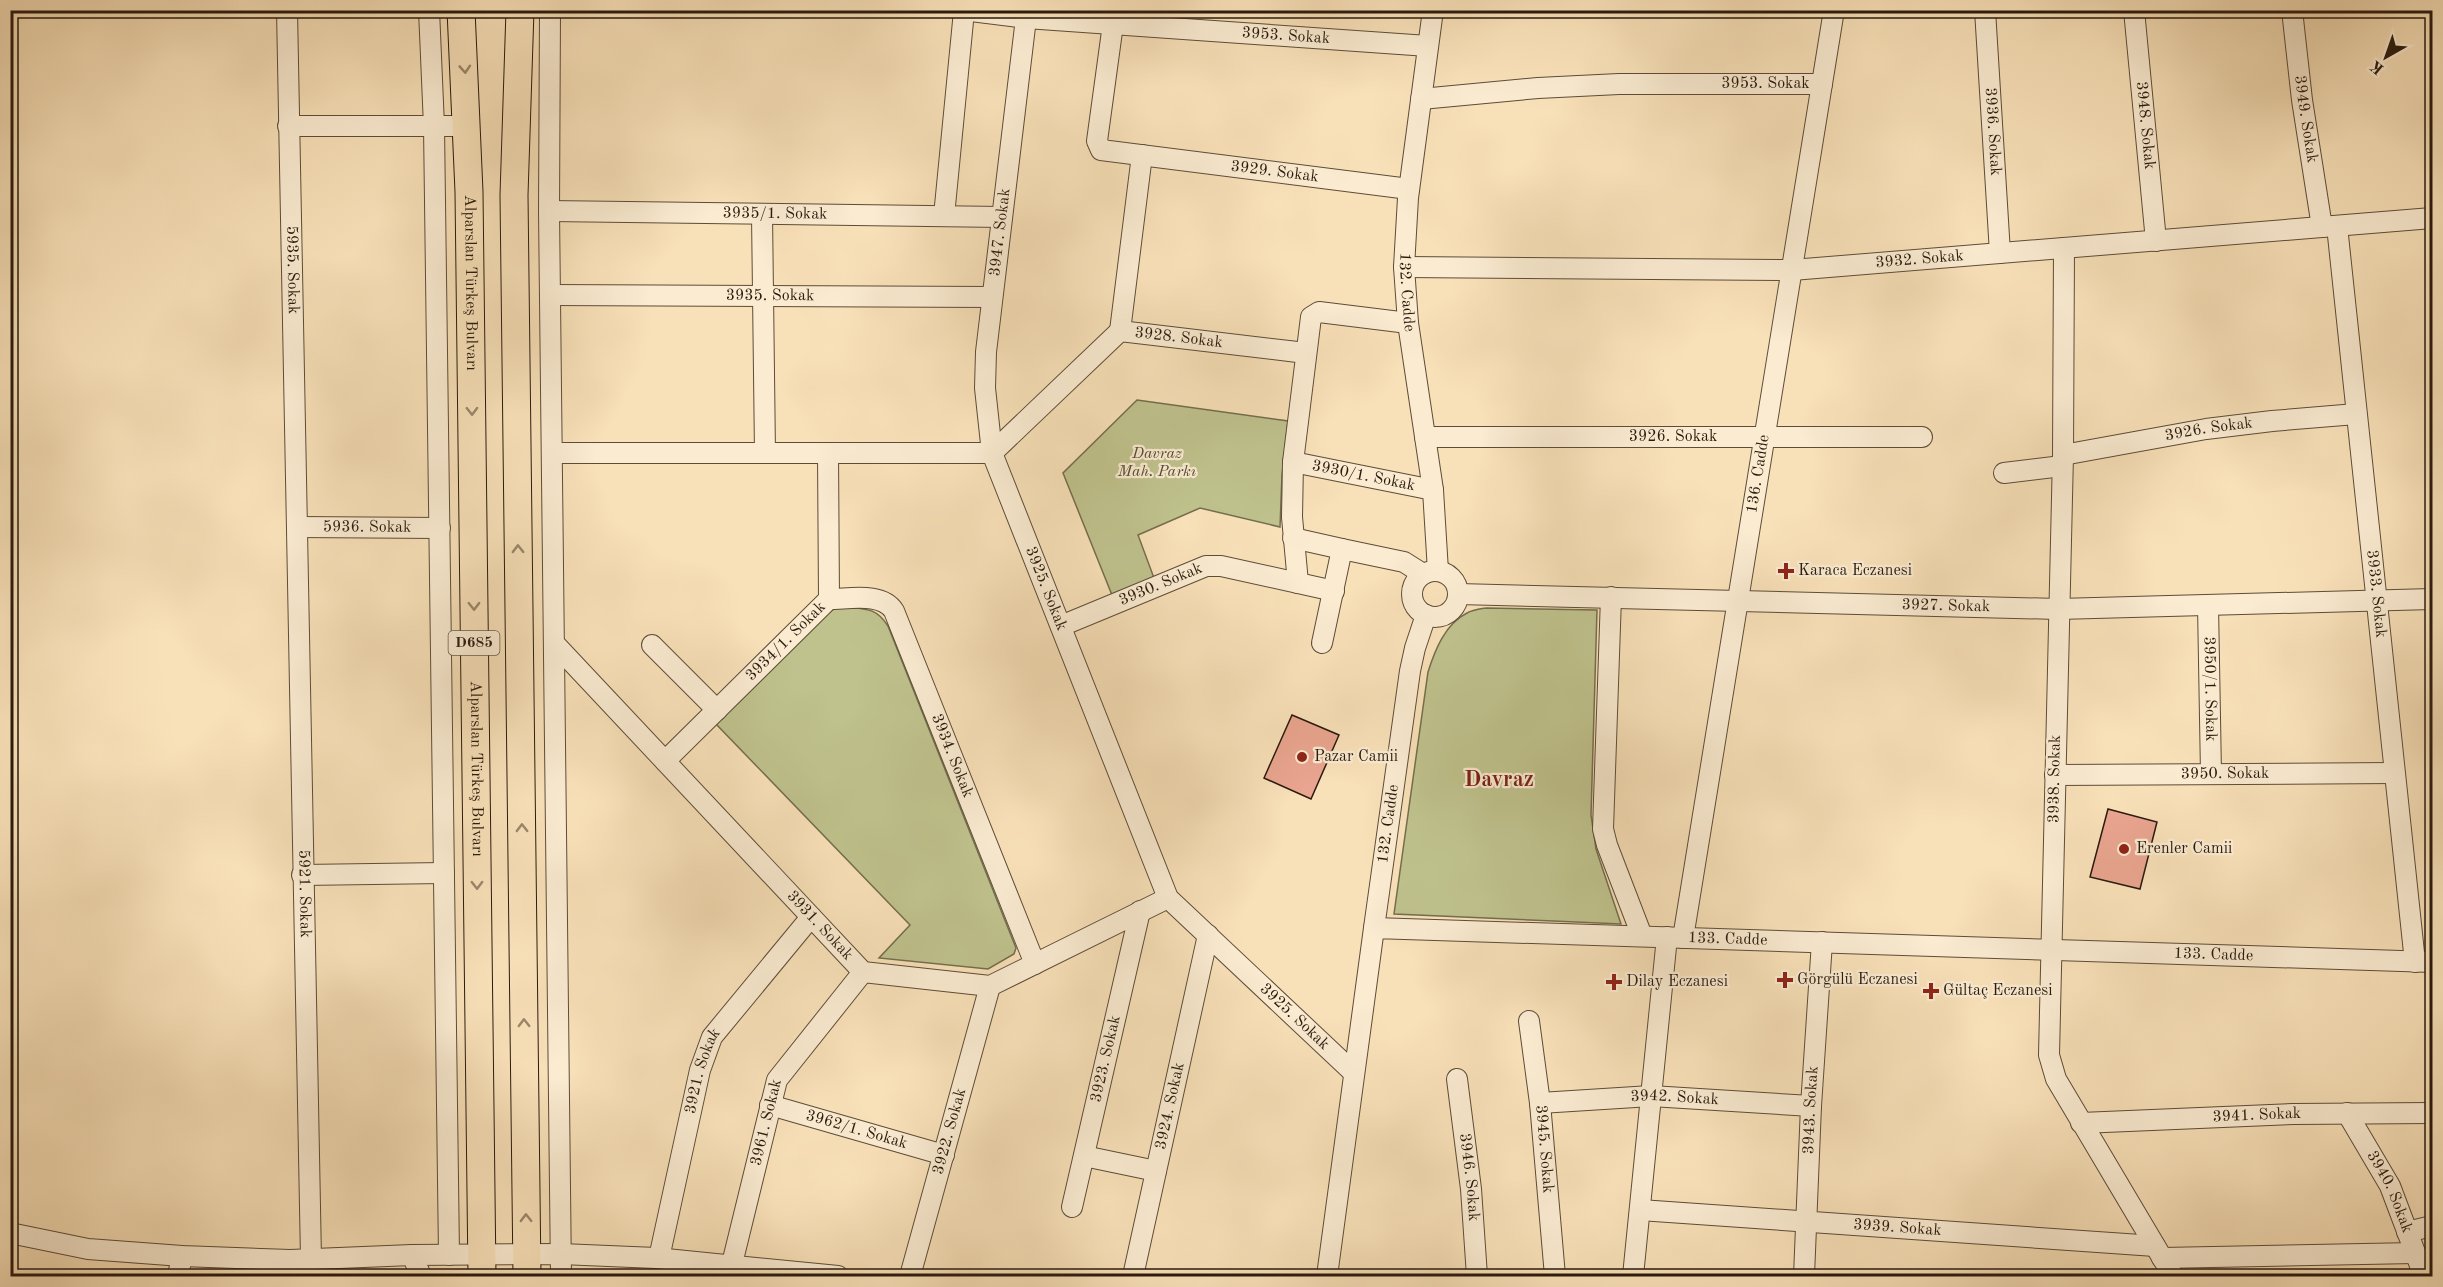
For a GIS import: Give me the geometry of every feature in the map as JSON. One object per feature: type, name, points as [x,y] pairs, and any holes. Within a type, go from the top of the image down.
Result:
[{"type":"highway","name":"Alparslan Türkeş Bulvarı","points":[[461,10],[467,126],[482,1266]]},
{"type":"highway","name":"D685","points":[[520,10],[514,195],[527,1265]]},
{"type":"street","name":"5935. Sokak","points":[[287,10],[297,527]]},
{"type":"street","points":[[429,10],[434,126],[449,1255]]},
{"type":"street","points":[[550,10],[549,211],[561,1276]]},
{"type":"street","name":"132. Cadde","points":[[1430,573],[1433,490],[1408,323],[1404,267],[1409,189],[1433,10]]},
{"type":"street","name":"136. Cadde","points":[[1633,1276],[1651,1095],[1675,937],[1738,600],[1834,10]]},
{"type":"street","name":"3936. Sokak","points":[[1985,10],[2000,253]]},
{"type":"street","name":"3948. Sokak","points":[[2134,10],[2156,241]]},
{"type":"street","name":"3949. Sokak","points":[[2292,10],[2302,100],[2329,226]]},
{"type":"street","points":[[944,216],[964,11]]},
{"type":"street","name":"3953. Sokak","points":[[964,11],[1428,46]]},
{"type":"street","name":"3947. Sokak","points":[[992,453],[985,388],[986,352],[1026,14]]},
{"type":"street","name":"3929. Sokak","points":[[1113,24],[1097,144],[1101,150],[1409,189]]},
{"type":"street","name":"3953. Sokak","points":[[1421,99],[1538,88],[1608,85],[1822,84]]},
{"type":"street","points":[[288,126],[467,126]]},
{"type":"street","points":[[1120,331],[1142,155]]},
{"type":"street","name":"3935/1. Sokak","points":[[549,211],[1002,217]]},
{"type":"street","points":[[762,214],[765,453]]},
{"type":"street","name":"3932. Sokak","points":[[1404,267],[1792,270],[2433,218]]},
{"type":"street","name":"3933. Sokak","points":[[2329,226],[2356,414],[2394,773],[2424,962]]},
{"type":"street","name":"3938. Sokak","points":[[2064,248],[2062,460],[2049,1055],[2056,1079],[2173,1276]]},
{"type":"street","name":"3935. Sokak","points":[[550,295],[993,297]]},
{"type":"street","points":[[1298,583],[1293,538],[1293,462],[1310,320],[1316,313],[1408,323]]},
{"type":"street","name":"3928. Sokak","points":[[992,453],[1120,331],[1306,353]]},
{"type":"street","name":"3926. Sokak","points":[[2004,473],[2206,429],[2356,414]]},
{"type":"street","name":"3926. Sokak","points":[[1425,437],[1922,437]]},
{"type":"street","points":[[552,453],[992,453]]},
{"type":"street","name":"3934/1. Sokak","points":[[665,761],[830,599],[828,453]]},
{"type":"street","name":"3925. Sokak","points":[[992,453],[1168,898],[1354,1073]]},
{"type":"street","name":"3930/1. Sokak","points":[[1293,462],[1433,490]]},
{"type":"street","name":"5936. Sokak","points":[[297,527],[440,528]]},
{"type":"street","name":"5921. Sokak","points":[[297,527],[311,1259]]},
{"type":"street","points":[[1293,538],[1404,562],[1430,573],[1451,578],[1456,584],[1458,594],[1455,605],[1450,611],[1437,617],[1426,615],[1417,608],[1412,593],[1414,586],[1430,573]]},
{"type":"street","points":[[1322,643],[1342,549]]},
{"type":"street","name":"3930. Sokak","points":[[1061,626],[1206,566],[1221,566],[1334,591]]},
{"type":"street","name":"3927. Sokak","points":[[1458,594],[2058,609],[2433,599]]},
{"type":"street","points":[[1611,597],[1603,829],[1642,936]]},
{"type":"street","name":"3934. Sokak","points":[[830,599],[877,599],[890,605],[894,611],[1035,964]]},
{"type":"street","name":"3950/1. Sokak","points":[[2208,605],[2211,774]]},
{"type":"street","name":"132. Cadde","points":[[1374,928],[1410,671],[1426,615]]},
{"type":"street","name":"3931. Sokak","points":[[554,643],[863,972],[990,986]]},
{"type":"street","points":[[652,645],[717,710]]},
{"type":"street","name":"3950. Sokak","points":[[2055,775],[2394,773]]},
{"type":"street","points":[[302,875],[444,873]]},
{"type":"street","points":[[990,986],[1168,898]]},
{"type":"street","name":"3923. Sokak","points":[[1072,1207],[1140,911]]},
{"type":"street","name":"3921. Sokak","points":[[658,1258],[700,1070],[712,1036],[811,917]]},
{"type":"street","points":[[1327,1276],[1374,928]]},
{"type":"street","name":"133. Cadde","points":[[1374,928],[2424,962]]},
{"type":"street","name":"3924. Sokak","points":[[1133,1276],[1208,935]]},
{"type":"street","name":"3943. Sokak","points":[[1804,1276],[1811,1106],[1822,942]]},
{"type":"street","name":"3961. Sokak","points":[[730,1271],[777,1080],[863,972]]},
{"type":"street","name":"3922. Sokak","points":[[910,1276],[990,986]]},
{"type":"street","name":"3945. Sokak","points":[[1529,1021],[1540,1103],[1555,1276]]},
{"type":"street","name":"3946. Sokak","points":[[1457,1079],[1471,1189],[1478,1276]]},
{"type":"street","name":"3942. Sokak","points":[[1540,1103],[1651,1095],[1811,1106]]},
{"type":"street","name":"3962/1. Sokak","points":[[770,1105],[944,1155]]},
{"type":"street","name":"3941. Sokak","points":[[2081,1123],[2347,1113],[2433,1113]]},
{"type":"street","name":"3940. Sokak","points":[[2347,1113],[2390,1186],[2424,1276]]},
{"type":"street","points":[[1084,1156],[1156,1171]]},
{"type":"street","name":"3939. Sokak","points":[[1640,1210],[2159,1252],[2415,1253]]},
{"type":"street","points":[[2407,1232],[2433,1226]]},
{"type":"street","points":[[10,1233],[88,1249],[182,1256],[290,1268],[311,1259],[412,1255],[449,1255],[482,1266],[527,1265],[561,1254],[658,1258],[730,1271],[838,1276]]},
{"type":"street","points":[[412,1255],[421,1276]]},
{"type":"street","points":[[178,1276],[182,1256]]},
{"type":"green space","name":"Davraz Mah. Parkı","points":[[1137,400],[1288,421],[1282,475],[1280,527],[1200,508],[1138,535],[1154,578],[1112,595],[1063,473]]},
{"type":"green space","points":[[845,607],[874,612],[888,626],[1016,948],[1014,954],[988,969],[879,958],[910,925],[715,723],[823,617],[834,609]]},
{"type":"green space","points":[[1486,608],[1597,610],[1591,815],[1596,849],[1621,924],[1394,914],[1428,672],[1438,647],[1453,624],[1469,612]]},
{"type":"building","name":"Pazar Camii","points":[[1292,715],[1339,735],[1311,799],[1264,778]]},
{"type":"building","name":"Erenler Camii","points":[[2108,809],[2157,822],[2140,889],[2090,877]]},
{"type":"place","name":"Karaca Eczanesi","points":[[1786,571]]},
{"type":"place","name":"Pazar Camii","points":[[1302,757]]},
{"type":"place","name":"Erenler Camii","points":[[2124,849]]},
{"type":"place","name":"Görgülü Eczanesi","points":[[1785,980]]},
{"type":"place","name":"Dilay Eczanesi","points":[[1614,982]]},
{"type":"place","name":"Gültaç Eczanesi","points":[[1931,991]]},
{"type":"district","name":"Davraz","points":[[1499,780]]}]
